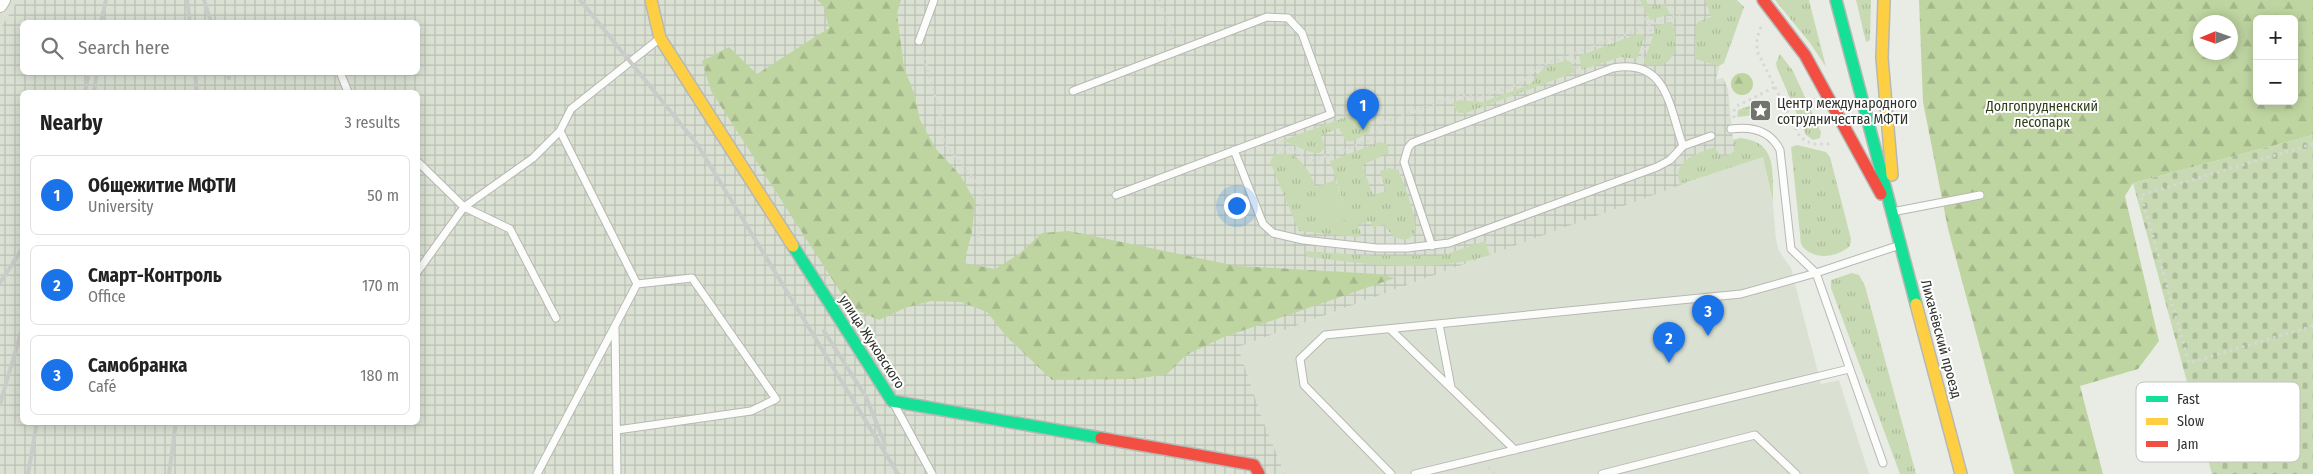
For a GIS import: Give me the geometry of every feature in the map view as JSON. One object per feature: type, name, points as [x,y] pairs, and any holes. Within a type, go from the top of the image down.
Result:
[{"type":"main road","name":"улица Жуковского","points":[[652,0],[660,38],[892,402],[1254,465],[1258,474]]},
{"type":"main road","name":"Лихачёвский проезд","points":[[1763,0],[1805,55],[1866,172],[1892,212]]},
{"type":"main road","name":"Лихачёвский проезд","points":[[1836,0],[1961,474]]},
{"type":"main road","name":"Лихачёвский проезд","points":[[1884,0],[1882,58],[1892,165],[1892,212]]},
{"type":"street","points":[[0,4],[3,0]]},
{"type":"lane","points":[[919,41],[934,0]]},
{"type":"lane","points":[[1073,91],[1267,17],[1288,18],[1302,33],[1331,114],[1116,195]]},
{"type":"lane","points":[[420,268],[464,207],[533,158],[560,131],[571,109],[660,38]]},
{"type":"lane","points":[[1432,246],[1404,162],[1408,148],[1412,143],[1612,68],[1630,66],[1647,70],[1663,84],[1683,146]]},
{"type":"lane","points":[[341,75],[347,90]]},
{"type":"lane","points":[[1734,129],[1755,128],[1776,141],[1782,160],[1791,249],[1816,273],[1884,463]]},
{"type":"lane","points":[[560,131],[637,284]]},
{"type":"lane","points":[[1234,150],[1263,224],[1273,232],[1303,240],[1377,248],[1432,246],[1449,243],[1657,167],[1670,160],[1683,146],[1711,136]]},
{"type":"lane","points":[[420,164],[464,207],[510,229],[556,318]]},
{"type":"lane","points":[[1892,212],[1980,195]]},
{"type":"lane","points":[[1391,474],[1304,385],[1300,359],[1324,335],[1741,294],[1816,273],[1900,244]]},
{"type":"lane","points":[[617,430],[752,411],[776,399],[692,278],[637,284]]},
{"type":"lane","points":[[537,474],[637,284]]},
{"type":"lane","points":[[1439,324],[1451,388]]},
{"type":"lane","points":[[615,326],[617,474]]},
{"type":"lane","points":[[1390,329],[1515,450]]},
{"type":"lane","points":[[1416,474],[1849,369]]},
{"type":"lane","points":[[892,402],[932,474]]},
{"type":"lane","points":[[1602,474],[1755,435],[1796,474]]},
{"type":"path","points":[[1159,0],[1179,51]]},
{"type":"path","points":[[1637,0],[1650,25],[1649,36],[1641,60]]},
{"type":"path","points":[[1276,150],[1291,149],[1312,161],[1372,140],[1384,123],[1458,95],[1481,98],[1522,83],[1538,67],[1680,14]]},
{"type":"path","points":[[1762,23],[1757,38],[1757,52],[1800,137],[1812,144],[1831,144]]},
{"type":"path","points":[[919,41],[940,113],[944,144],[984,192],[977,248]]},
{"type":"path","points":[[1572,54],[1579,72]]},
{"type":"path","points":[[1734,129],[1734,110],[1737,106],[1775,87]]},
{"type":"path","points":[[1415,111],[1422,131]]},
{"type":"path","points":[[2313,144],[2141,195],[2189,363],[2313,326]]},
{"type":"shaded area","points":[[0,0],[18,0],[0,29]]},
{"type":"shaded area","points":[[18,0],[1733,0],[1716,80],[1723,78],[1728,89],[1729,119],[1738,164],[1238,347],[1263,421],[1285,474],[0,474],[0,29]]},
{"type":"shaded area","points":[[1722,56],[1716,80],[1723,78],[1728,89],[1734,151],[1763,156],[1773,205],[1776,240],[1779,251],[1791,268],[1821,384],[1839,380],[1869,474],[1285,474],[1263,421],[1238,347],[1468,263]]},
{"type":"green space","points":[[817,0],[901,0],[897,14],[904,68],[914,93],[920,120],[936,149],[960,175],[975,201],[972,232],[964,263],[995,269],[1019,254],[1042,233],[1069,231],[1237,266],[1378,274],[1395,278],[1224,337],[1186,355],[1167,374],[1136,379],[1052,380],[1005,335],[987,312],[961,302],[931,301],[905,308],[879,320],[850,307],[711,91],[702,61],[729,47],[757,74],[829,28],[823,5]]},
{"type":"green space","points":[[1640,0],[1646,0],[1649,7],[1665,4],[1670,14],[1650,20]]},
{"type":"green space","points":[[1705,0],[1737,0],[1744,7],[1724,63],[1719,66],[1695,59],[1696,25],[1698,22],[1711,17]]},
{"type":"green space","points":[[1775,0],[1809,0],[1826,67],[1810,43]]},
{"type":"green space","points":[[1856,0],[1871,0],[1870,40],[1866,42]]},
{"type":"green space","name":"Долгопрудненский лесопарк","points":[[1919,0],[2313,0],[2313,135],[2133,183],[2125,196],[2159,341],[2138,369],[2080,386],[2103,474],[2014,474],[1948,229],[1923,102]]},
{"type":"green space","points":[[1672,22],[1676,39],[1673,54],[1664,63],[1657,65],[1647,64],[1644,62],[1656,27]]},
{"type":"green space","points":[[1637,34],[1644,35],[1644,38],[1637,59],[1620,57],[1582,70],[1579,56]]},
{"type":"green space","points":[[1780,54],[1793,71],[1821,132],[1820,138],[1813,140],[1806,135],[1777,68],[1776,63]]},
{"type":"green space","points":[[1566,60],[1571,62],[1575,72],[1466,113],[1458,113],[1452,103],[1459,100],[1483,102],[1526,86],[1531,84],[1543,68]]},
{"type":"green space","points":[[1742,73],[1750,76],[1753,84],[1750,92],[1742,95],[1734,92],[1731,84],[1734,76]]},
{"type":"green space","points":[[1755,104],[1761,104],[1770,110],[1764,119],[1755,115],[1737,117],[1738,110]]},
{"type":"green space","points":[[1365,110],[1371,127],[1369,133],[1350,142],[1345,140],[1339,128],[1321,135],[1325,147],[1320,153],[1310,152],[1281,141]]},
{"type":"green space","points":[[2313,135],[2313,474],[2212,474],[2209,462],[2300,462],[2300,382],[2187,382],[2133,183]]},
{"type":"green space","points":[[1740,138],[1753,141],[1767,152],[1771,161],[1773,203],[1763,157],[1680,184],[1679,169],[1688,159],[1715,147],[1719,155],[1728,156],[1734,151],[1733,140]]},
{"type":"green space","points":[[1380,142],[1387,144],[1389,153],[1362,165],[1373,195],[1386,191],[1380,171],[1389,168],[1398,170],[1414,218],[1415,230],[1412,236],[1404,240],[1399,239],[1390,233],[1384,224],[1373,228],[1370,221],[1358,225],[1361,233],[1358,237],[1299,231],[1270,162],[1274,155],[1286,154],[1296,158],[1305,166],[1317,189],[1329,225],[1349,218],[1330,161]]},
{"type":"green space","points":[[1797,145],[1826,152],[1830,157],[1851,239],[1850,246],[1838,253],[1824,256],[1817,255],[1805,249],[1801,244],[1791,147]]},
{"type":"green space","points":[[1335,180],[1350,218],[1329,226],[1314,188]]},
{"type":"green space","points":[[1485,241],[1490,255],[1467,261],[1422,266],[1399,266],[1307,257],[1305,251],[1374,256],[1441,256]]},
{"type":"green space","points":[[1852,273],[1859,275],[1865,286],[1916,474],[1900,474],[1831,288],[1831,280]]},
{"type":"railway","points":[[101,20],[106,0]]},
{"type":"railway","points":[[187,0],[190,20]]},
{"type":"railway","points":[[204,0],[210,20]]},
{"type":"railway","points":[[580,0],[697,144],[898,474]]},
{"type":"railway","points":[[85,90],[88,75]]},
{"type":"railway","points":[[94,90],[97,75]]},
{"type":"railway","points":[[195,75],[197,90]]},
{"type":"railway","points":[[0,283],[20,252]]},
{"type":"railway","points":[[824,331],[866,397],[885,444]]},
{"type":"railway","points":[[0,404],[20,336]]},
{"type":"railway","points":[[28,474],[36,425]]},
{"type":"railway","points":[[169,474],[176,425]]},
{"type":"traffic: fast","points":[[1836,0],[1916,304]]},
{"type":"traffic: fast","points":[[793,246],[892,401],[1101,438]]},
{"type":"traffic: slow","points":[[651,0],[660,38],[793,246]]},
{"type":"traffic: slow","points":[[1884,0],[1882,58],[1892,175]]},
{"type":"traffic: slow","points":[[1916,304],[1961,474]]},
{"type":"traffic: jam","points":[[1763,0],[1805,55],[1881,194]]},
{"type":"traffic: jam","points":[[1101,438],[1254,465],[1259,474]]},
{"type":"place","name":"Центр международного сотрудничества МФТИ","points":[[1761,111]]},
{"type":"place","name":"Общежитие МФТИ","points":[[1363,130]]},
{"type":"place","name":"Самобранка","points":[[1708,336]]},
{"type":"place","name":"Смарт-Контроль","points":[[1669,363]]}]
